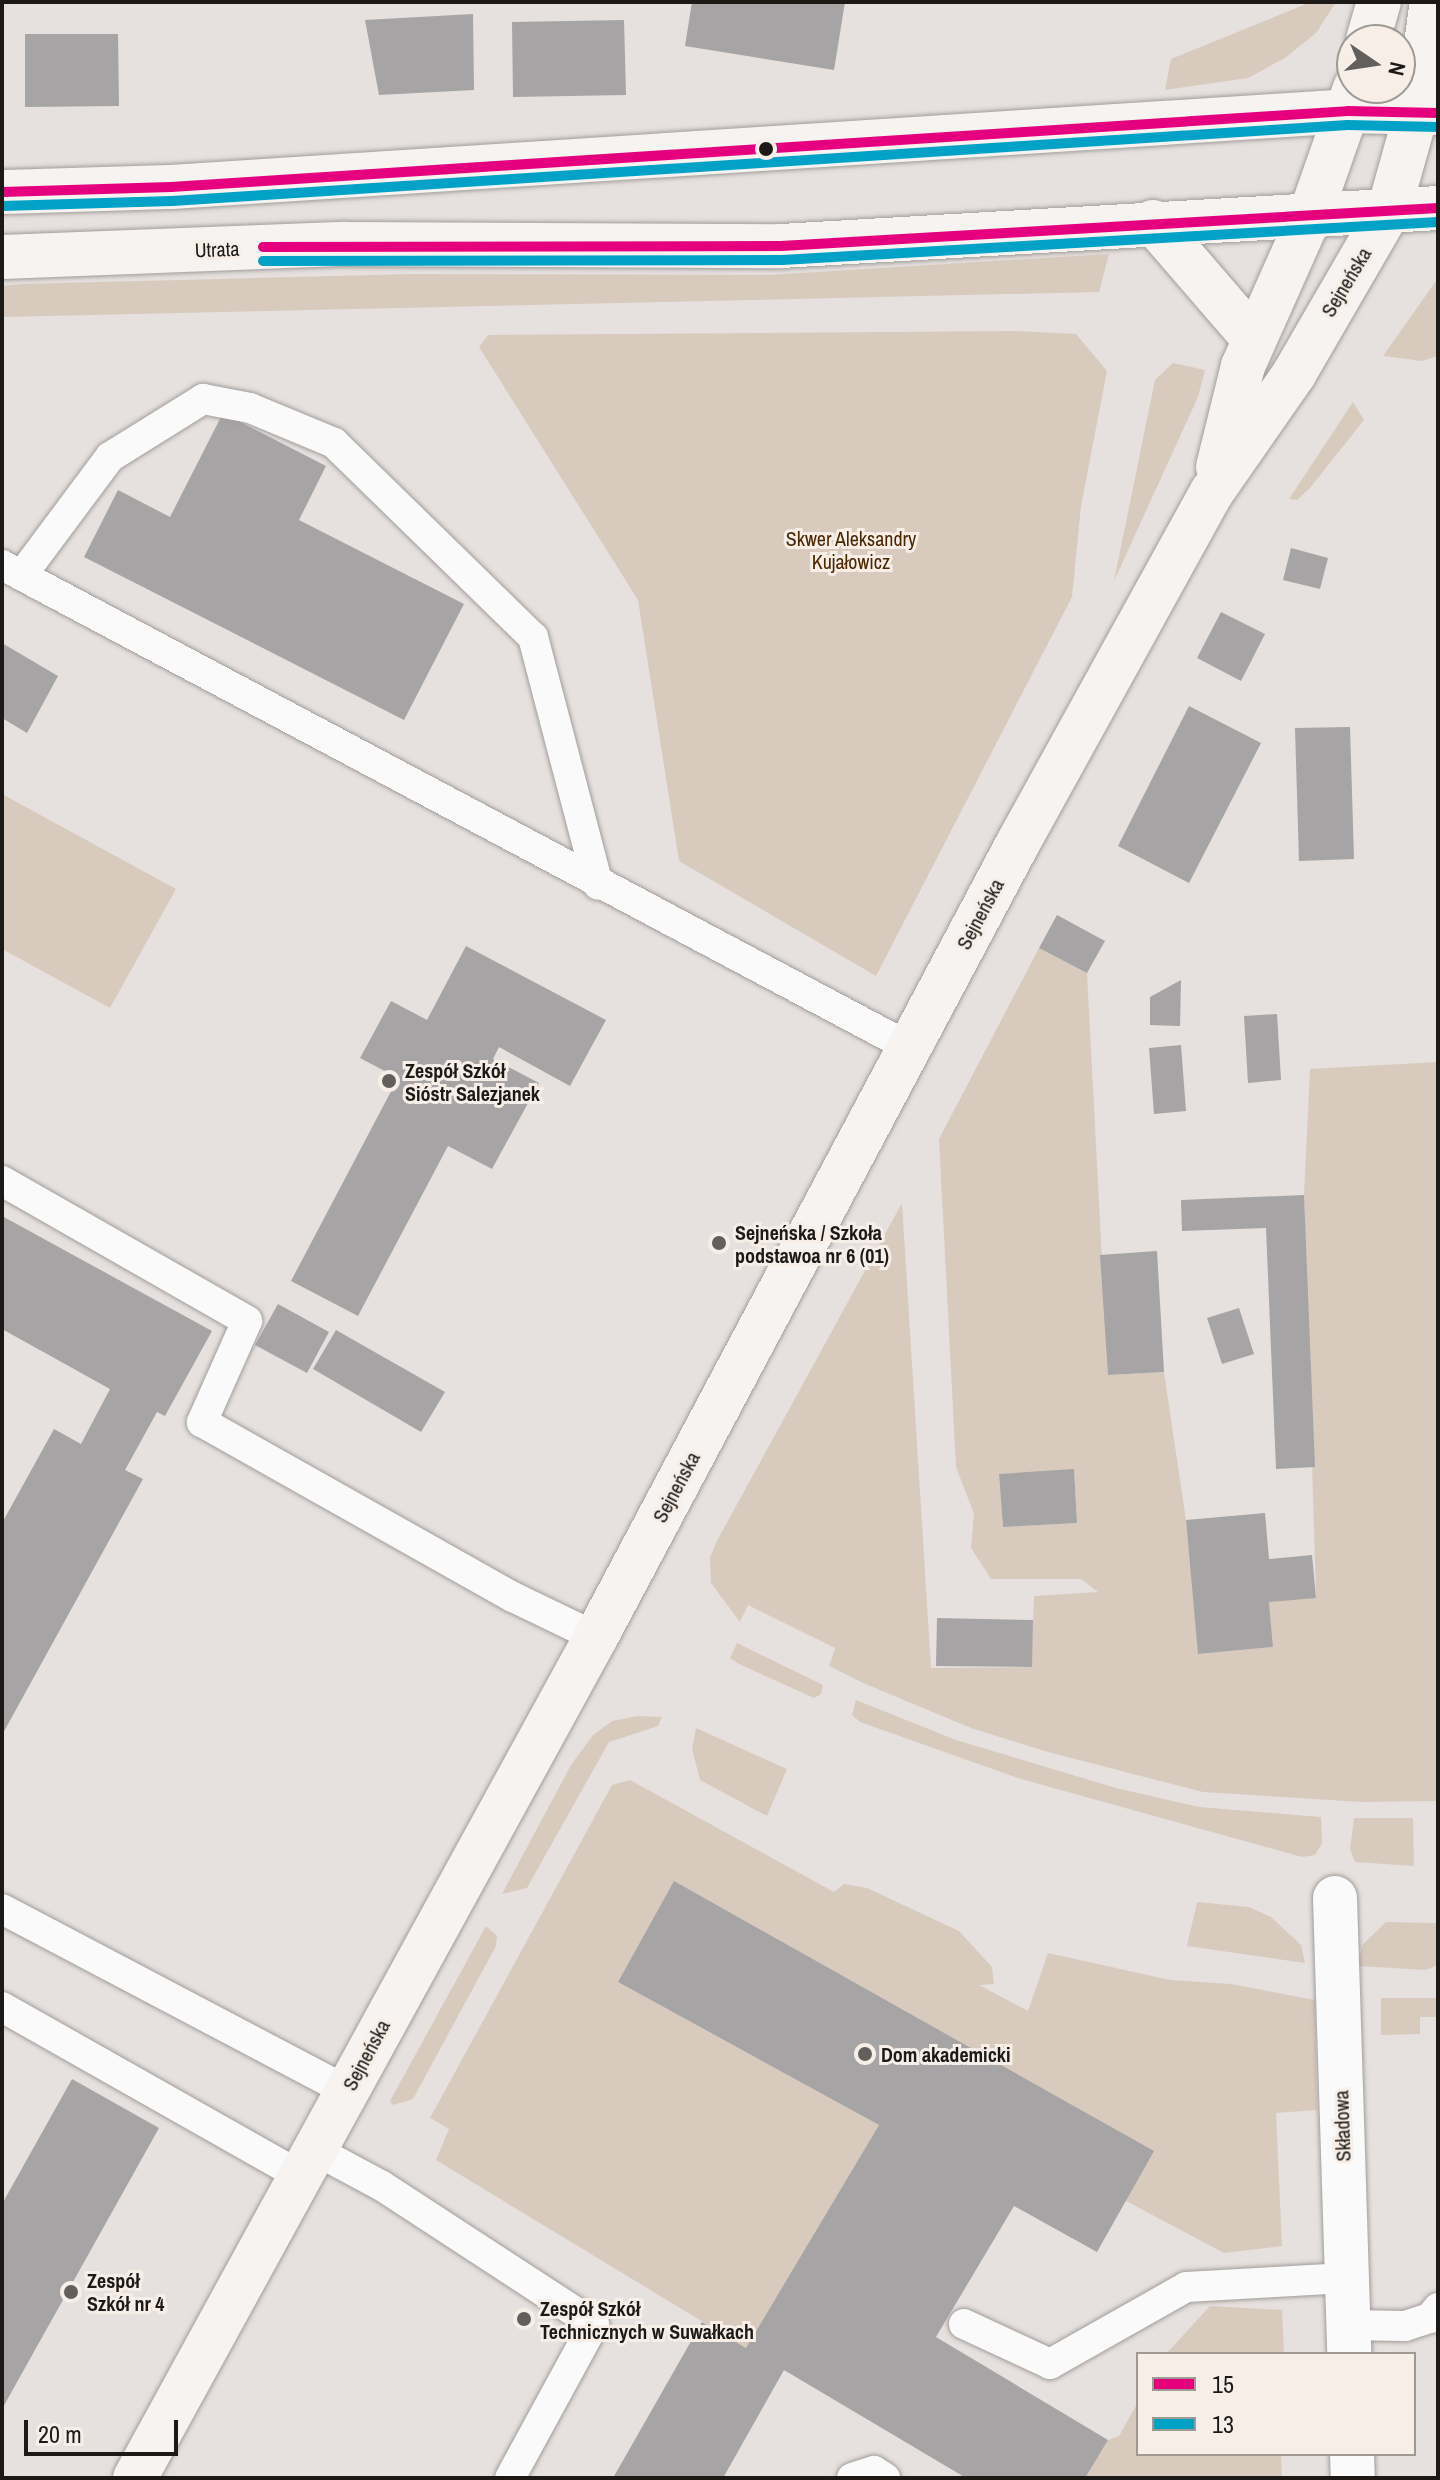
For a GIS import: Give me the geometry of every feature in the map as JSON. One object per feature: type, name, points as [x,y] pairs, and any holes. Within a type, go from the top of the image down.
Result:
[{"type":"street","points":[[1373,24],[1379,2]]},
{"type":"street","name":"Sejneńska","points":[[135,2478],[596,1637],[909,1047],[1212,492],[1294,374],[1389,210],[1427,114],[1432,2]]},
{"type":"street","points":[[2,192],[171,187],[1336,101]]},
{"type":"street","name":"Sejneńska","points":[[1212,492],[1254,339],[1311,213],[1350,104]]},
{"type":"street","points":[[1373,104],[1427,114]]},
{"type":"street","name":"Utrata","points":[[2,257],[345,244],[781,246],[1153,222],[1438,208]]},
{"type":"street","points":[[1153,222],[1254,339]]},
{"type":"street","name":"Składowa","points":[[1335,1898],[1348,2339]]},
{"type":"street","points":[[1352,2456],[1353,2478]]},
{"type":"lane","points":[[598,885],[533,637],[334,443],[250,408],[203,399],[110,457],[12,570],[598,885],[909,1047]]},
{"type":"lane","points":[[2,1181],[247,1321],[202,1422],[513,1597],[596,1637]]},
{"type":"lane","points":[[2,1909],[347,2091]]},
{"type":"lane","points":[[2,2007],[308,2163],[382,2186],[594,2324],[510,2478]]},
{"type":"lane","points":[[964,2324],[1050,2364],[1186,2287],[1346,2278]]},
{"type":"lane","points":[[1348,2339],[1405,2326],[1435,2315]]},
{"type":"lane","points":[[852,2478],[874,2471],[885,2478]]},
{"type":"green space","points":[[1311,2],[1336,2],[1316,33],[1285,58],[1248,78],[1165,90],[1171,59]]},
{"type":"green space","points":[[1109,254],[1099,292],[2,317],[2,286],[23,284],[410,274],[769,275]]},
{"type":"green space","points":[[1438,278],[1438,356],[1422,361],[1383,356]]},
{"type":"green space","name":"Skwer Aleksandry Kujałowicz","points":[[1014,331],[1076,334],[1107,371],[1081,506],[1072,597],[876,976],[679,861],[638,600],[479,347],[488,335]]},
{"type":"green space","points":[[1173,363],[1205,370],[1198,397],[1114,581],[1155,380]]},
{"type":"green space","points":[[1353,402],[1364,420],[1310,488],[1297,500],[1289,499]]},
{"type":"green space","points":[[2,794],[176,889],[110,1008],[2,949]]},
{"type":"green space","points":[[1039,948],[1087,973],[1108,1375],[1164,1372],[1186,1520],[1199,1654],[1273,1647],[1269,1602],[1316,1597],[1304,1195],[1310,1069],[1438,1062],[1438,1801],[1362,1802],[1203,1792],[1048,1752],[971,1728],[829,1666],[835,1648],[748,1605],[740,1622],[711,1583],[710,1557],[902,1203],[931,1668],[1031,1667],[1034,1596],[1098,1592],[1081,1579],[991,1579],[971,1548],[974,1514],[956,1467],[939,1139]],"holes":[[[1074,1470],[1077,1523],[1003,1527],[999,1474]]]},
{"type":"green space","points":[[737,1643],[823,1685],[821,1694],[814,1698],[739,1664],[730,1658]]},
{"type":"green space","points":[[856,1700],[956,1740],[1116,1788],[1199,1807],[1321,1817],[1322,1843],[1315,1855],[1302,1857],[1021,1779],[860,1722],[852,1715]]},
{"type":"green space","points":[[638,1716],[662,1717],[658,1726],[609,1742],[527,1888],[502,1894],[571,1765],[593,1735],[612,1721]]},
{"type":"green space","points":[[696,1728],[787,1769],[767,1816],[700,1780],[692,1749]]},
{"type":"green space","points":[[630,1780],[834,1892],[844,1884],[867,1888],[959,1931],[992,1967],[994,1984],[979,1985],[1028,2011],[1048,1953],[1170,1980],[1231,1984],[1315,2000],[1317,2110],[1276,2113],[1282,2246],[1224,2253],[1126,2201],[674,1882],[618,1982],[879,2125],[746,2348],[436,2160],[449,2129],[430,2118],[612,1785]]},
{"type":"green space","points":[[1354,1818],[1413,1818],[1414,1866],[1355,1862],[1350,1849]]},
{"type":"green space","points":[[1197,1902],[1249,1907],[1271,1917],[1301,1945],[1305,1963],[1187,1946]]},
{"type":"green space","points":[[1386,1922],[1436,1923],[1438,1965],[1426,1970],[1357,1966],[1363,1944]]},
{"type":"green space","points":[[486,1926],[497,1936],[496,1946],[413,2099],[393,2105],[390,2101]]},
{"type":"green space","points":[[1381,1998],[1438,1998],[1438,2017],[1420,2017],[1420,2034],[1381,2035]]},
{"type":"green space","points":[[1210,2306],[1282,2310],[1284,2352],[1168,2352]]},
{"type":"green space","points":[[1136,2406],[1136,2456],[1281,2456],[1282,2478],[1084,2478],[1108,2440],[1119,2436]]},
{"type":"building","points":[[692,2],[845,2],[834,70],[685,46]]},
{"type":"building","points":[[473,14],[474,90],[379,95],[365,20]]},
{"type":"building","points":[[624,20],[626,95],[513,97],[512,22]]},
{"type":"building","points":[[25,34],[118,34],[119,106],[25,107]]},
{"type":"building","points":[[223,413],[326,466],[299,520],[464,604],[404,720],[84,557],[118,490],[170,517]]},
{"type":"building","points":[[1291,548],[1328,558],[1320,589],[1283,580]]},
{"type":"building","points":[[1221,612],[1265,634],[1241,681],[1197,658]]},
{"type":"building","points":[[2,643],[58,676],[27,733],[2,718]]},
{"type":"building","points":[[1189,706],[1261,743],[1189,883],[1118,846]]},
{"type":"building","points":[[1350,727],[1354,859],[1299,861],[1295,728]]},
{"type":"building","points":[[1057,915],[1105,941],[1087,973],[1039,948]]},
{"type":"building","points":[[466,946],[606,1020],[570,1086],[499,1047],[493,1059],[539,1083],[492,1169],[448,1146],[358,1316],[291,1281],[398,1078],[360,1058],[391,1001],[427,1020]]},
{"type":"building","points":[[1181,980],[1180,1026],[1150,1025],[1150,997]]},
{"type":"building","points":[[1277,1014],[1281,1080],[1248,1083],[1244,1016]]},
{"type":"building","points":[[1181,1045],[1186,1111],[1154,1114],[1149,1048]]},
{"type":"building","points":[[1304,1195],[1315,1467],[1276,1469],[1266,1228],[1182,1231],[1181,1200]]},
{"type":"building","points":[[2,1216],[212,1331],[165,1416],[157,1412],[125,1470],[143,1479],[2,1735],[2,1523],[54,1429],[81,1444],[110,1389],[2,1329]]},
{"type":"building","points":[[1157,1251],[1164,1372],[1108,1375],[1100,1255]]},
{"type":"building","points":[[278,1304],[329,1332],[307,1373],[255,1345]]},
{"type":"building","points":[[1239,1308],[1254,1354],[1222,1364],[1207,1318]]},
{"type":"building","points":[[336,1330],[445,1392],[421,1432],[313,1369]]},
{"type":"building","points":[[1074,1469],[1077,1523],[1003,1527],[999,1474]]},
{"type":"building","points":[[1265,1513],[1269,1559],[1312,1555],[1316,1598],[1269,1602],[1273,1647],[1198,1654],[1186,1520]]},
{"type":"building","points":[[937,1618],[1033,1620],[1032,1667],[936,1666]]},
{"type":"building","points":[[674,1881],[1154,2151],[1097,2252],[1014,2206],[936,2337],[1108,2440],[1085,2478],[966,2478],[784,2370],[723,2478],[613,2478],[702,2322],[746,2348],[879,2125],[618,1982]]},
{"type":"building","points":[[72,2079],[159,2128],[2,2409],[2,2204]]},
{"type":"transit line","name":"15","points":[[2,192],[171,187],[1348,111],[1438,113]]},
{"type":"transit line","name":"13","points":[[2,206],[172,201],[1348,125],[1438,127]]},
{"type":"transit line","name":"15","points":[[263,247],[781,246],[1438,208]]},
{"type":"transit line","name":"13","points":[[263,261],[782,260],[1438,222]]},
{"type":"place","name":"Zespół Szkół Sióstr Salezjanek","points":[[389,1081]]},
{"type":"place","name":"Sejneńska / Szkoła podstawoa nr 6 (01)","points":[[719,1243]]},
{"type":"place","name":"Dom akademicki","points":[[865,2054]]},
{"type":"place","name":"Zespół Szkół nr 4","points":[[71,2292]]},
{"type":"place","name":"Zespół Szkół Technicznych w Suwałkach","points":[[524,2319]]}]
